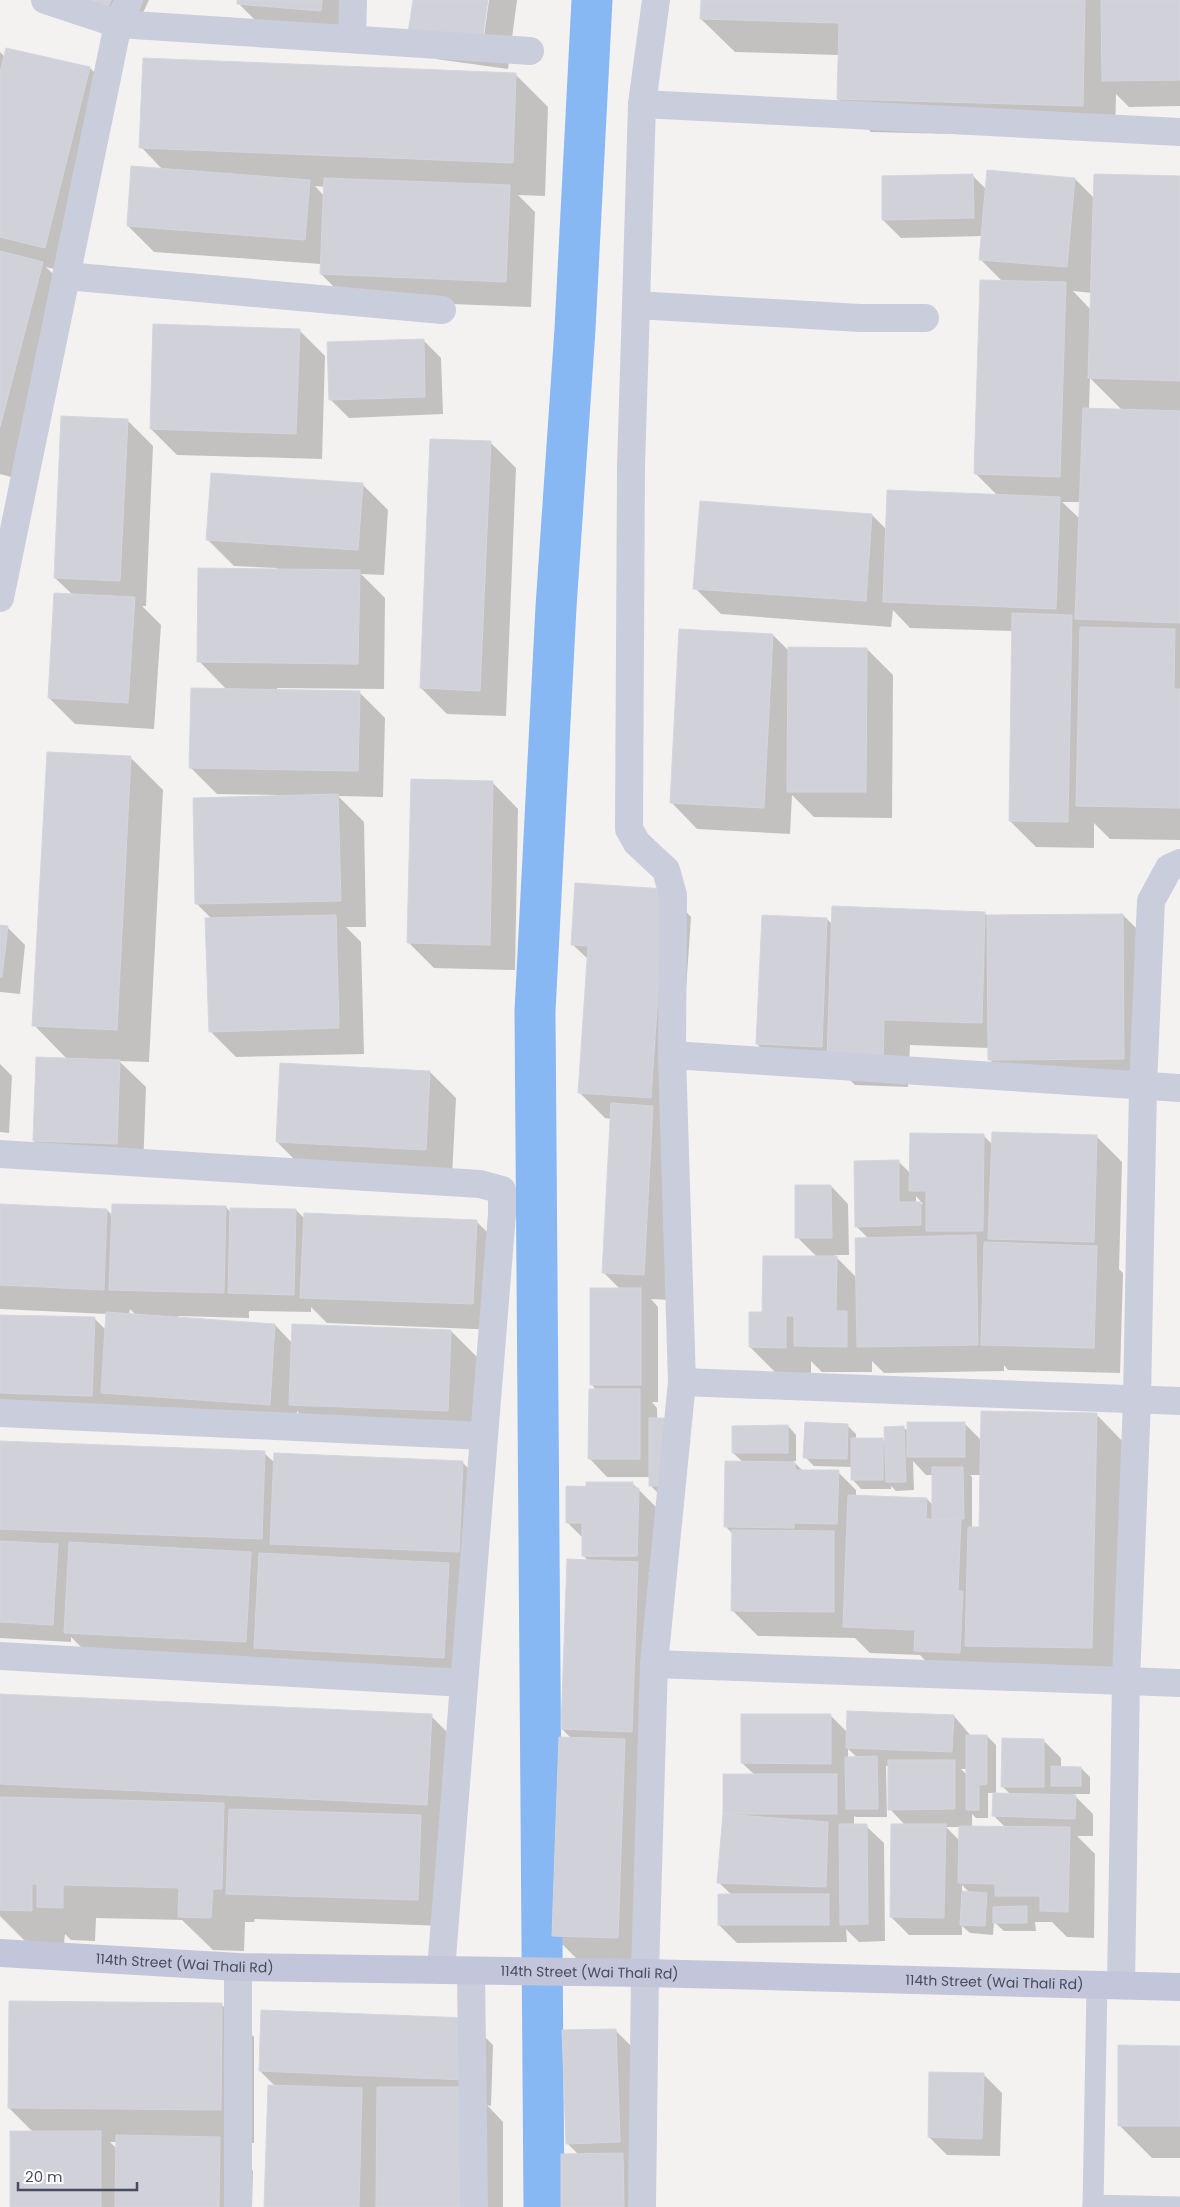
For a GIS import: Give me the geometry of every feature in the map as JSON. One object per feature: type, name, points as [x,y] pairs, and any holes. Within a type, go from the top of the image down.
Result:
[{"type":"street","points":[[45,0],[124,12],[352,39],[530,51]]},
{"type":"street","points":[[352,39],[353,0]]},
{"type":"street","points":[[642,2207],[645,1973],[654,1664],[682,1382],[672,1055],[672,895],[666,870],[637,842],[630,829],[631,476],[642,104],[656,0]]},
{"type":"street","points":[[0,598],[66,276],[124,12]]},
{"type":"street","points":[[642,104],[1180,132]]},
{"type":"street","points":[[66,276],[442,310]]},
{"type":"street","points":[[636,305],[851,318],[925,318]]},
{"type":"street","points":[[1109,1984],[1126,1681],[1137,1400],[1144,1086],[1151,901],[1176,868]]},
{"type":"street","points":[[672,1055],[1180,1088]]},
{"type":"street","points":[[0,1154],[480,1184],[502,1190],[502,1214],[441,1970]]},
{"type":"street","points":[[682,1382],[1180,1401]]},
{"type":"street","points":[[0,1413],[484,1436]]},
{"type":"street","points":[[0,1656],[464,1683]]},
{"type":"street","points":[[654,1664],[1180,1683]]},
{"type":"street","name":"114th Street (Wai Thali Rd)","points":[[0,1953],[238,1967],[645,1973],[1180,1987]]},
{"type":"street","points":[[238,1967],[238,2207]]},
{"type":"street","points":[[474,2207],[483,1972]]},
{"type":"lane","points":[[1109,1984],[1093,2206],[1180,2207]]},
{"type":"building","points":[[83,0],[111,0],[106,11]]},
{"type":"building","points":[[237,0],[322,0],[321,11],[237,4]]},
{"type":"building","points":[[413,0],[488,0],[482,43],[408,33]]},
{"type":"building","points":[[701,0],[1085,0],[1083,106],[837,99],[839,23],[700,19]]},
{"type":"building","points":[[1101,0],[1180,0],[1180,80],[1102,81]]},
{"type":"building","points":[[6,48],[90,67],[45,248],[0,237],[0,73]]},
{"type":"building","points":[[143,58],[516,73],[513,163],[139,148]]},
{"type":"building","points":[[131,166],[310,180],[305,240],[127,226]]},
{"type":"building","points":[[987,170],[1075,178],[1067,267],[979,260]]},
{"type":"building","points":[[973,174],[974,218],[882,220],[882,176]]},
{"type":"building","points":[[1094,174],[1180,176],[1180,381],[1088,378]]},
{"type":"building","points":[[324,178],[510,185],[506,282],[320,274]]},
{"type":"building","points":[[0,251],[43,262],[0,427]]},
{"type":"building","points":[[980,280],[1066,282],[1060,477],[974,474]]},
{"type":"building","points":[[153,324],[300,329],[296,434],[150,429]]},
{"type":"building","points":[[424,339],[425,397],[329,400],[327,342]]},
{"type":"building","points":[[1083,408],[1180,411],[1180,623],[1075,619]]},
{"type":"building","points":[[61,416],[128,419],[120,581],[54,578]]},
{"type":"building","points":[[430,439],[491,441],[480,691],[420,688]]},
{"type":"building","points":[[211,473],[363,483],[358,550],[206,540]]},
{"type":"building","points":[[887,490],[1060,497],[1056,609],[883,602]]},
{"type":"building","points":[[700,501],[872,514],[866,601],[693,589]]},
{"type":"building","points":[[198,568],[360,570],[358,664],[197,662]]},
{"type":"building","points":[[54,593],[135,597],[128,703],[48,698]]},
{"type":"building","points":[[1012,613],[1072,615],[1068,822],[1009,821]]},
{"type":"building","points":[[1080,627],[1175,629],[1174,689],[1180,689],[1180,808],[1076,806]]},
{"type":"building","points":[[679,629],[773,634],[764,808],[670,803]]},
{"type":"building","points":[[788,647],[867,648],[866,792],[787,792]]},
{"type":"building","points":[[191,688],[360,691],[358,771],[189,768]]},
{"type":"building","points":[[47,752],[131,756],[117,1030],[32,1026]]},
{"type":"building","points":[[411,779],[493,781],[490,945],[407,943]]},
{"type":"building","points":[[338,794],[341,901],[195,904],[193,798]]},
{"type":"building","points":[[575,883],[665,889],[651,1098],[578,1093],[588,946],[571,945]]},
{"type":"building","points":[[832,906],[985,912],[982,1023],[884,1020],[883,1061],[827,1059]]},
{"type":"building","points":[[1123,914],[1124,1059],[988,1060],[987,915]]},
{"type":"building","points":[[336,915],[339,1028],[209,1032],[205,918]]},
{"type":"building","points":[[762,915],[827,918],[822,1047],[756,1044]]},
{"type":"building","points":[[0,925],[8,926],[2,977],[0,977]]},
{"type":"building","points":[[36,1057],[120,1060],[117,1144],[33,1141]]},
{"type":"building","points":[[280,1063],[430,1071],[426,1150],[276,1142]]},
{"type":"building","points":[[611,1103],[653,1106],[644,1275],[602,1273]]},
{"type":"building","points":[[992,1132],[1097,1135],[1094,1242],[988,1239]]},
{"type":"building","points":[[910,1133],[984,1134],[983,1231],[926,1231],[926,1191],[909,1191]]},
{"type":"building","points":[[899,1160],[899,1202],[921,1202],[921,1225],[855,1227],[854,1161]]},
{"type":"building","points":[[795,1185],[831,1185],[832,1238],[795,1238]]},
{"type":"building","points":[[0,1204],[107,1209],[104,1290],[0,1285]]},
{"type":"building","points":[[112,1204],[226,1206],[224,1293],[109,1290]]},
{"type":"building","points":[[230,1208],[296,1209],[294,1295],[228,1293]]},
{"type":"building","points":[[304,1213],[477,1220],[473,1304],[300,1298]]},
{"type":"building","points":[[976,1235],[978,1345],[857,1347],[855,1238]]},
{"type":"building","points":[[984,1242],[1097,1246],[1094,1348],[981,1345]]},
{"type":"building","points":[[763,1256],[837,1256],[836,1311],[847,1311],[847,1347],[794,1346],[794,1316],[786,1316],[786,1348],[749,1347],[749,1312],[762,1312]]},
{"type":"building","points":[[590,1288],[641,1288],[641,1385],[590,1385]]},
{"type":"building","points":[[106,1312],[275,1324],[270,1405],[101,1393]]},
{"type":"building","points":[[0,1315],[95,1317],[92,1396],[0,1393]]},
{"type":"building","points":[[292,1324],[451,1330],[448,1411],[289,1405]]},
{"type":"building","points":[[589,1389],[640,1389],[640,1459],[588,1459]]},
{"type":"building","points":[[981,1411],[1097,1413],[1092,1648],[965,1646],[968,1527],[979,1527]]},
{"type":"building","points":[[649,1418],[668,1418],[668,1486],[649,1486]]},
{"type":"building","points":[[805,1422],[848,1424],[847,1459],[803,1458]]},
{"type":"building","points":[[907,1422],[965,1422],[965,1457],[907,1457]]},
{"type":"building","points":[[788,1425],[788,1453],[732,1453],[732,1426]]},
{"type":"building","points":[[904,1426],[906,1482],[886,1482],[884,1427]]},
{"type":"building","points":[[851,1438],[883,1438],[883,1480],[851,1480]]},
{"type":"building","points":[[0,1441],[265,1451],[262,1539],[0,1529]]},
{"type":"building","points":[[274,1453],[463,1461],[459,1552],[270,1544]]},
{"type":"building","points":[[725,1461],[795,1462],[795,1470],[839,1470],[837,1524],[794,1523],[794,1528],[724,1527]]},
{"type":"building","points":[[932,1467],[963,1467],[964,1519],[932,1519]]},
{"type":"building","points":[[586,1482],[633,1482],[633,1556],[586,1556]]},
{"type":"building","points":[[566,1486],[639,1488],[637,1556],[582,1556],[582,1523],[566,1523]]},
{"type":"building","points":[[848,1495],[927,1498],[926,1519],[961,1520],[958,1591],[963,1591],[960,1653],[914,1651],[915,1630],[843,1627]]},
{"type":"building","points":[[732,1530],[834,1531],[834,1612],[731,1611]]},
{"type":"building","points":[[0,1541],[58,1544],[53,1625],[0,1622]]},
{"type":"building","points":[[69,1542],[251,1552],[246,1642],[64,1633]]},
{"type":"building","points":[[259,1553],[449,1563],[444,1658],[254,1648]]},
{"type":"building","points":[[567,1559],[638,1562],[632,1732],[561,1729]]},
{"type":"building","points":[[0,1694],[432,1714],[427,1805],[0,1784]]},
{"type":"building","points":[[847,1711],[954,1715],[952,1752],[846,1748]]},
{"type":"building","points":[[741,1714],[831,1714],[831,1764],[741,1763]]},
{"type":"building","points":[[966,1735],[987,1735],[987,1784],[979,1785],[979,1810],[966,1810]]},
{"type":"building","points":[[559,1737],[625,1739],[618,1938],[552,1936]]},
{"type":"building","points":[[1002,1738],[1044,1739],[1044,1787],[1001,1787]]},
{"type":"building","points":[[877,1756],[878,1809],[846,1809],[845,1757]]},
{"type":"building","points":[[888,1760],[955,1760],[955,1809],[888,1810]]},
{"type":"building","points":[[1051,1766],[1081,1767],[1081,1786],[1051,1786]]},
{"type":"building","points":[[723,1774],[837,1774],[837,1814],[723,1814]]},
{"type":"building","points":[[993,1793],[1076,1795],[1075,1819],[992,1816]]},
{"type":"building","points":[[0,1797],[224,1803],[222,1889],[213,1889],[211,1918],[178,1917],[179,1888],[63,1885],[63,1908],[37,1907],[37,1884],[32,1884],[32,1911],[0,1910]]},
{"type":"building","points":[[229,1809],[421,1815],[418,1900],[226,1894]]},
{"type":"building","points":[[723,1814],[828,1822],[826,1887],[717,1883]]},
{"type":"building","points":[[839,1824],[867,1824],[868,1924],[840,1925]]},
{"type":"building","points":[[891,1824],[946,1824],[944,1918],[890,1917]]},
{"type":"building","points":[[959,1826],[1070,1827],[1068,1912],[1040,1911],[1040,1896],[995,1896],[995,1884],[958,1883]]},
{"type":"building","points":[[962,1891],[987,1893],[985,1926],[960,1925]]},
{"type":"building","points":[[718,1894],[829,1894],[829,1925],[718,1925]]},
{"type":"building","points":[[1027,1906],[1027,1923],[993,1923],[993,1907]]},
{"type":"building","points":[[9,2001],[222,2003],[221,2110],[8,2108]]},
{"type":"building","points":[[261,2010],[468,2018],[465,2080],[259,2071]]},
{"type":"building","points":[[616,2029],[620,2142],[566,2144],[562,2030]]},
{"type":"building","points":[[1118,2045],[1180,2046],[1180,2126],[1118,2126]]},
{"type":"building","points":[[929,2072],[984,2073],[982,2139],[928,2137]]},
{"type":"building","points":[[268,2085],[362,2088],[359,2207],[264,2207]]},
{"type":"building","points":[[377,2087],[471,2087],[470,2207],[376,2207]]},
{"type":"building","points":[[10,2131],[101,2131],[101,2207],[10,2207]]},
{"type":"building","points":[[116,2135],[220,2137],[219,2207],[115,2207]]},
{"type":"building","points":[[623,2153],[624,2207],[561,2207],[561,2154]]},
{"type":"waterway","points":[[544,2207],[535,1011],[556,607],[575,329],[592,0]]}]
